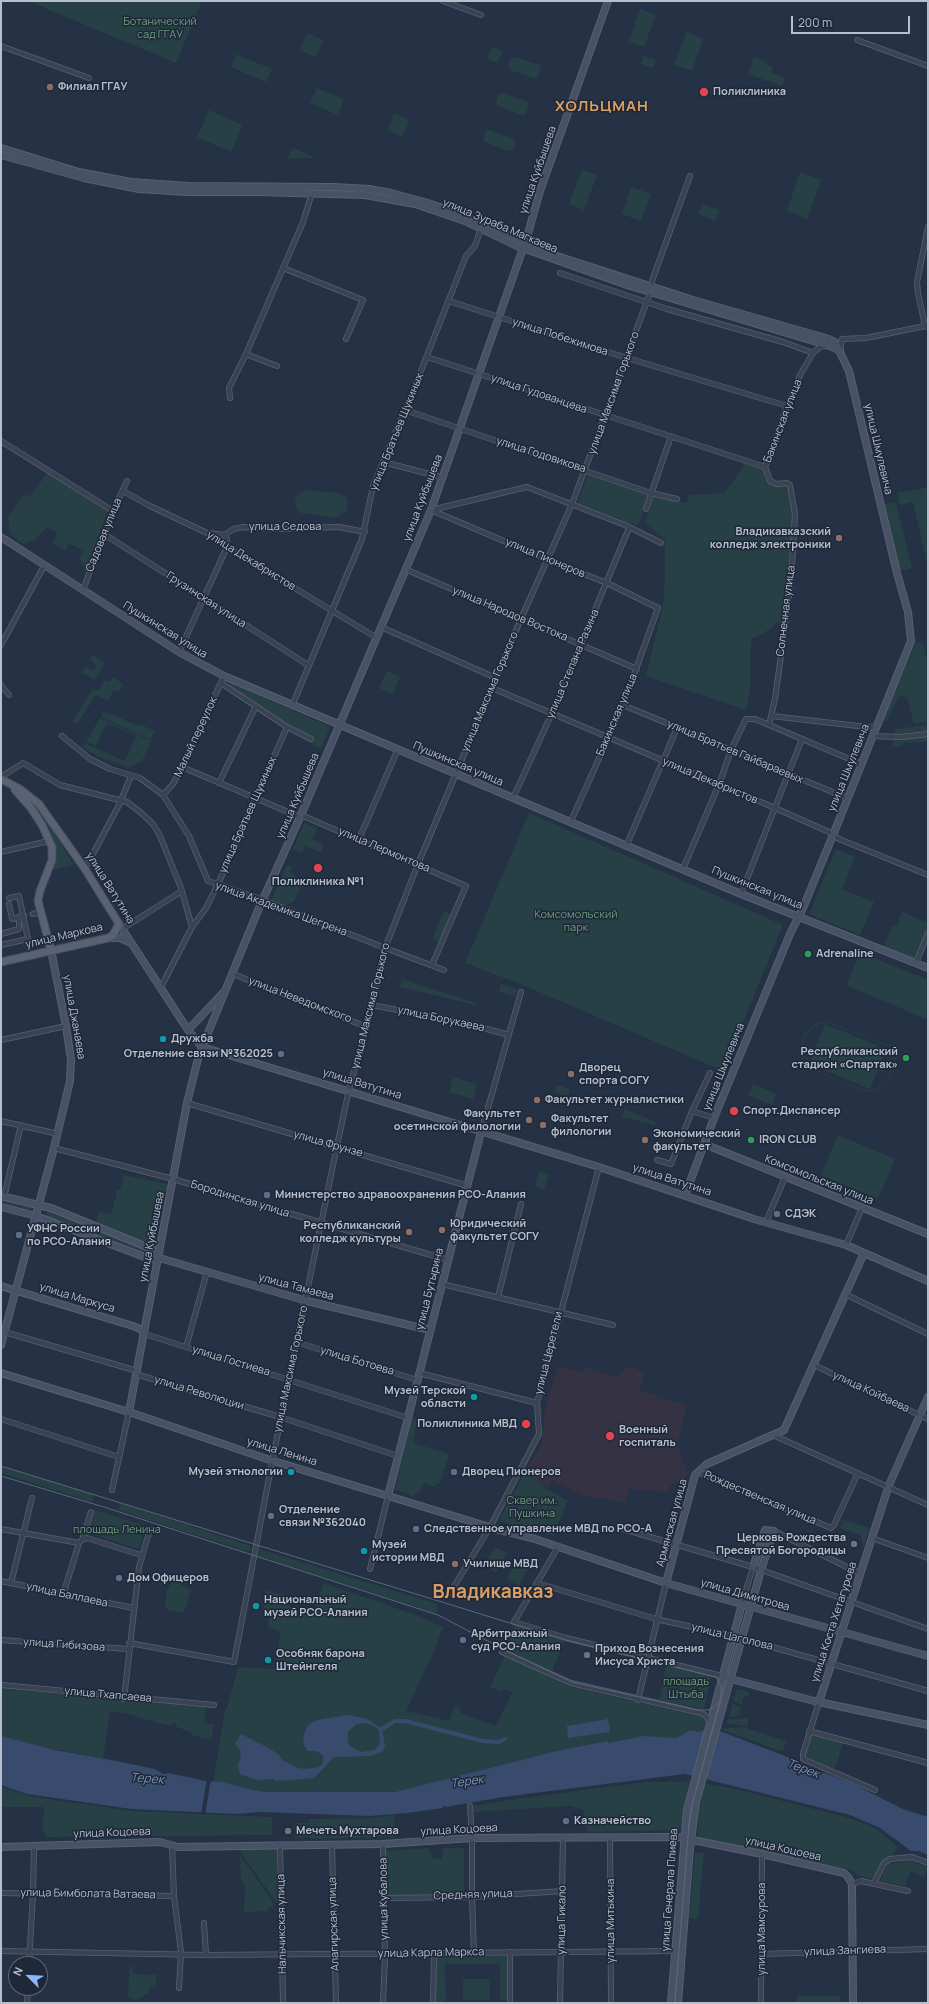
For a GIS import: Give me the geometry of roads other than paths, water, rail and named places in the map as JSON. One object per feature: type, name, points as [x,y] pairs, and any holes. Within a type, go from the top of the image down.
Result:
[{"type":"main road","name":"улица Куйбышева","points":[[129,1412],[138,1373],[187,1103],[202,1047],[263,900],[377,638],[430,510],[479,374],[523,246],[540,191],[608,1]]},
{"type":"main road","name":"улица Зураба Магкаева","points":[[1,148],[91,175],[131,182],[188,189],[365,195],[415,204],[436,210],[523,246],[808,339],[828,342]]},
{"type":"main road","name":"улица Зураба Магкаева","points":[[1,155],[102,182],[139,189],[334,187],[380,191],[415,199],[456,213],[523,246]]},
{"type":"main road","name":"улица Зураба Магкаева","points":[[650,288],[828,342]]},
{"type":"main road","name":"улица Шмулевича","points":[[685,1195],[714,1118],[798,916],[834,834],[911,641],[912,635],[908,612],[897,573],[849,372],[835,342],[828,342]]},
{"type":"main road","name":"Пушкинская улица","points":[[1,538],[179,652],[224,676],[292,706],[627,844],[740,894],[928,968]]},
{"type":"main road","name":"улица Ватутина","points":[[1,778],[20,789],[38,804],[85,869],[131,944],[161,987],[188,1030],[202,1047],[599,1167],[766,1222],[846,1245],[928,1281]]},
{"type":"main road","name":"улица Джанаева","points":[[1,778],[21,795],[31,808],[49,841],[53,855],[38,896],[37,913],[51,950],[66,1026],[71,1074],[58,1134],[3,1331],[1,1344]]},
{"type":"main road","points":[[31,808],[34,804],[38,804]]},
{"type":"main road","points":[[108,938],[113,935],[120,926]]},
{"type":"main road","name":"улица Маркова","points":[[1,962],[108,938],[120,938],[131,944]]},
{"type":"main road","name":"улица Куйбышева","points":[[188,1030],[200,1020],[225,990]]},
{"type":"main road","name":"улица Бутырина","points":[[388,1496],[481,1132]]},
{"type":"main road","name":"Комсомольская улица","points":[[704,1144],[928,1234]]},
{"type":"main road","name":"улица Тамаева","points":[[2,1196],[51,1208],[152,1249],[159,1258]]},
{"type":"main road","name":"улица Тамаева","points":[[1,1207],[36,1216],[150,1259],[159,1258],[305,1300],[430,1330]]},
{"type":"main road","name":"Армянская улица","points":[[666,1583],[692,1481],[698,1472],[707,1464],[784,1430],[864,1253]]},
{"type":"main road","name":"улица Маркуса","points":[[1,1286],[15,1289],[132,1326],[140,1329],[145,1334]]},
{"type":"main road","name":"улица Ленина","points":[[1,1373],[129,1412],[272,1460],[558,1547]]},
{"type":"main road","name":"улица Коста Хетагурова","points":[[818,1702],[842,1633],[888,1486],[928,1397]]},
{"type":"main road","points":[[753,1567],[765,1530],[774,1531]]},
{"type":"main road","name":"улица Генерала Плиева","points":[[671,2003],[679,1951],[696,1802],[761,1570],[774,1531]]},
{"type":"main road","name":"улица Димитрова","points":[[558,1547],[666,1583],[928,1656]]},
{"type":"main road","name":"улица Генерала Плиева","points":[[678,2003],[684,1838],[687,1810],[742,1604]]},
{"type":"main road","points":[[722,1676],[818,1702],[928,1725]]},
{"type":"main road","name":"улица Коцоева","points":[[1,1847],[160,1842],[178,1847],[280,1844],[383,1844],[472,1838],[684,1838],[844,1873],[852,1884]]},
{"type":"main road","points":[[852,1884],[854,1950],[853,2003]]},
{"type":"street","points":[[444,1],[482,15]]},
{"type":"street","points":[[857,40],[928,66]]},
{"type":"street","points":[[1,46],[89,78]]},
{"type":"street","name":"улица Максима Горького","points":[[129,1643],[234,1662],[280,1417],[336,1146],[349,1091],[367,1027],[385,948],[418,864],[521,618],[586,470],[647,302],[653,278],[690,176]]},
{"type":"street","points":[[230,398],[229,388],[246,354],[284,268],[303,222],[312,193]]},
{"type":"street","points":[[840,351],[842,339],[866,338],[926,327],[917,282],[926,254],[928,227]]},
{"type":"street","name":"улица Братьев Щукиных","points":[[292,706],[365,532],[373,486],[427,357],[466,256],[475,246],[481,228]]},
{"type":"street","points":[[284,268],[363,300],[346,339]]},
{"type":"street","points":[[560,273],[647,302],[783,342],[813,353]]},
{"type":"street","name":"улица Побежимова","points":[[449,301],[627,358],[786,406]]},
{"type":"street","points":[[808,339],[812,345],[813,353]]},
{"type":"street","points":[[813,353],[828,342]]},
{"type":"street","name":"Бакинская улица","points":[[765,467],[786,406],[813,353]]},
{"type":"street","points":[[246,354],[277,366]]},
{"type":"street","name":"улица Гудованцева","points":[[427,357],[765,467]]},
{"type":"street","name":"улица Годовикова","points":[[405,410],[651,493],[677,499]]},
{"type":"street","points":[[646,509],[671,436]]},
{"type":"street","points":[[1,441],[113,511]]},
{"type":"street","points":[[383,462],[437,476],[441,480]]},
{"type":"street","name":"Солнечная улица","points":[[765,467],[770,481],[777,484],[787,483],[790,485],[796,514],[791,583],[772,716],[769,725]]},
{"type":"street","name":"Садовая улица","points":[[82,590],[113,511],[127,481]]},
{"type":"street","points":[[430,510],[527,487],[625,525],[661,543]]},
{"type":"street","name":"улица Декабристов","points":[[123,491],[150,506],[207,533],[227,547],[377,638]]},
{"type":"street","name":"улица Пионеров","points":[[430,510],[607,583],[658,608]]},
{"type":"street","name":"улица Седова","points":[[224,535],[234,529],[243,527],[276,529],[339,527],[365,532]]},
{"type":"street","name":"улица Степана Разина","points":[[513,798],[552,713],[629,528]]},
{"type":"street","points":[[179,652],[227,547],[227,539],[224,535],[207,533]]},
{"type":"street","name":"Грузинская улица","points":[[104,534],[203,599],[308,665]]},
{"type":"street","points":[[1,645],[44,566]]},
{"type":"street","name":"улица Народов Востока","points":[[405,569],[637,669]]},
{"type":"street","name":"Бакинская улица","points":[[571,821],[637,669],[658,608]]},
{"type":"street","points":[[381,627],[496,678]]},
{"type":"street","name":"Малый переулок","points":[[163,795],[173,784],[182,767],[224,676]]},
{"type":"street","points":[[221,683],[287,727],[310,739]]},
{"type":"street","points":[[1,685],[9,695]]},
{"type":"street","name":"улица Декабристов","points":[[492,688],[775,808],[834,834],[839,839],[928,874]]},
{"type":"street","name":"улица Братьев Гайбараевых","points":[[622,704],[848,798]]},
{"type":"street","points":[[219,783],[256,706]]},
{"type":"street","points":[[772,716],[875,728]]},
{"type":"street","points":[[682,869],[718,785],[731,750],[746,719],[750,718],[769,725],[861,764]]},
{"type":"street","name":"улица Братьев Щукиных","points":[[161,987],[192,927],[206,908],[218,884],[287,727]]},
{"type":"street","points":[[627,844],[664,762],[677,728]]},
{"type":"street","points":[[872,736],[901,737],[928,734]]},
{"type":"street","name":"улица Академика Шегрена","points":[[62,736],[90,759],[131,776],[140,778],[163,795],[189,836],[204,875],[208,881],[263,900],[444,970]]},
{"type":"street","points":[[740,894],[802,739]]},
{"type":"street","points":[[359,839],[398,749]]},
{"type":"street","points":[[1,778],[22,763],[60,785],[121,800],[140,812],[153,824],[160,836],[182,892],[192,927]]},
{"type":"street","name":"улица Лермонтова","points":[[182,767],[255,799],[359,839],[466,886],[432,965]]},
{"type":"street","points":[[85,869],[121,800],[131,776]]},
{"type":"street","points":[[1,852],[49,841]]},
{"type":"street","points":[[120,926],[182,892]]},
{"type":"street","points":[[1,945],[28,939],[21,917],[19,896],[9,898]]},
{"type":"street","points":[[9,904],[11,918],[21,917]]},
{"type":"street","points":[[1,934],[19,929],[21,917]]},
{"type":"street","points":[[916,963],[928,933]]},
{"type":"street","name":"улица Неведомского","points":[[232,974],[367,1027]]},
{"type":"street","name":"улица Бутырина","points":[[481,1132],[521,992]]},
{"type":"street","name":"улица Борукаева","points":[[372,1005],[465,1023],[509,1035]]},
{"type":"street","points":[[1,1040],[66,1026]]},
{"type":"street","points":[[657,1160],[671,1164],[692,1111],[710,1073]]},
{"type":"street","name":"улица Фрунзе","points":[[187,1103],[468,1186]]},
{"type":"street","points":[[692,1111],[714,1118]]},
{"type":"street","points":[[1,1121],[58,1134]]},
{"type":"street","points":[[2,1196],[21,1125]]},
{"type":"street","name":"Бородинская улица","points":[[54,1148],[173,1179],[321,1224],[448,1260]]},
{"type":"street","name":"улица Церетели","points":[[450,1593],[490,1527],[539,1434],[537,1402],[599,1167]]},
{"type":"street","points":[[766,1222],[785,1177]]},
{"type":"street","points":[[498,1297],[521,1204]]},
{"type":"street","points":[[846,1245],[862,1208]]},
{"type":"street","points":[[186,1347],[207,1272]]},
{"type":"street","points":[[442,1284],[560,1311],[613,1325]]},
{"type":"street","points":[[845,1294],[928,1334]]},
{"type":"street","name":"улица Революции","points":[[3,1331],[138,1373],[141,1376],[280,1417],[398,1456]]},
{"type":"street","name":"улица Гостиева","points":[[145,1334],[408,1418]]},
{"type":"street","name":"улица Ботоева","points":[[296,1342],[418,1376],[537,1402]]},
{"type":"street","name":"улица Койбаева","points":[[814,1365],[928,1419]]},
{"type":"street","name":"улица Куйбышева","points":[[112,1490],[129,1412]]},
{"type":"street","points":[[1,1419],[119,1457]]},
{"type":"street","points":[[773,1435],[928,1505]]},
{"type":"street","name":"Рождественская улица","points":[[698,1472],[831,1528],[834,1525],[858,1473]]},
{"type":"street","name":"улица Бутырина","points":[[370,1569],[388,1496]]},
{"type":"street","points":[[11,1583],[32,1498]]},
{"type":"street","points":[[63,1595],[91,1512]]},
{"type":"street","points":[[124,1698],[128,1649],[141,1555],[150,1529]]},
{"type":"street","points":[[623,1529],[676,1546],[753,1567],[928,1629]]},
{"type":"street","points":[[1,1530],[81,1542],[87,1538],[141,1555]]},
{"type":"street","points":[[774,1531],[861,1574]]},
{"type":"street","points":[[872,1538],[928,1558]]},
{"type":"street","points":[[558,1547],[514,1622],[566,1638],[722,1676]]},
{"type":"street","points":[[742,1604],[753,1567]]},
{"type":"street","name":"улица Баллаева","points":[[1,1581],[63,1595],[133,1608]]},
{"type":"street","name":"улица Цаголова","points":[[537,1583],[656,1619],[742,1638],[831,1665],[928,1691]]},
{"type":"street","name":"Армянская улица","points":[[638,1700],[656,1619],[666,1583]]},
{"type":"street","name":"улица Гибизова","points":[[1,1640],[128,1649]]},
{"type":"street","points":[[502,1652],[571,1683],[638,1700],[703,1714],[710,1724]]},
{"type":"street","name":"улица Тхапсаева","points":[[1,1685],[124,1698],[214,1705]]},
{"type":"street","name":"улица Коста Хетагурова","points":[[818,1702],[809,1731],[803,1759],[875,1790]]},
{"type":"street","points":[[809,1731],[928,1763]]},
{"type":"street","points":[[470,1806],[474,1953]]},
{"type":"street","name":"улица Гикало","points":[[560,2003],[563,1837]]},
{"type":"street","name":"улица Митькина","points":[[610,1838],[611,2003]]},
{"type":"street","name":"Нальчикская улица","points":[[280,1844],[283,2003]]},
{"type":"street","name":"улица Кубалова","points":[[383,1844],[385,1954],[383,2003]]},
{"type":"street","points":[[172,1845],[174,1896],[181,1954],[179,1988]]},
{"type":"street","name":"Алагирская улица","points":[[332,1845],[336,1954],[336,2003]]},
{"type":"street","points":[[30,1956],[34,1846]]},
{"type":"street","name":"улица Мамсурова","points":[[761,2003],[762,1854]]},
{"type":"street","points":[[874,1883],[884,1862],[890,1859],[912,1857],[928,1863]]},
{"type":"street","points":[[852,1884],[861,1881],[908,1891]]},
{"type":"street","name":"Средняя улица","points":[[384,1898],[472,1897],[563,1891]]},
{"type":"street","name":"улица Бимболата Ватаева","points":[[1,1893],[174,1896]]},
{"type":"street","points":[[204,1923],[206,1955]]},
{"type":"street","name":"улица Зангиева","points":[[761,1954],[854,1950],[928,1949]]},
{"type":"street","name":"улица Карла Маркса","points":[[1,1951],[206,1955],[679,1951]]},
{"type":"street","points":[[510,1952],[510,2003]]},
{"type":"street","points":[[433,2003],[434,1954]]},
{"type":"water","points":[[348,1715],[367,1719],[382,1729],[385,1746],[382,1752],[370,1756],[334,1757],[314,1778],[276,1781],[273,1779],[257,1780],[240,1774],[238,1765],[241,1757],[240,1750],[235,1744],[241,1734],[269,1748],[279,1755],[281,1759],[298,1768],[306,1769],[319,1767],[323,1763],[323,1756],[317,1751],[308,1751],[304,1745],[303,1737],[308,1725],[317,1720]],"holes":[[[366,1723],[379,1730],[380,1741],[378,1747],[374,1750],[361,1752],[351,1747],[348,1743],[348,1732],[357,1724]]]},
{"type":"water","points":[[608,1719],[610,1732],[568,1738],[567,1726]]},
{"type":"water","name":"Терек","points":[[706,1729],[720,1731],[785,1756],[803,1765],[851,1783],[903,1809],[928,1817],[928,1855],[919,1851],[911,1851],[880,1828],[850,1815],[685,1774],[503,1797],[446,1807],[445,1805],[442,1808],[407,1813],[369,1816],[260,1812],[235,1814],[131,1809],[27,1794],[1,1785],[1,1736],[55,1750],[155,1769],[163,1774],[169,1773],[206,1781],[221,1782],[266,1792],[395,1792],[556,1751],[644,1736],[677,1738],[690,1730],[698,1732]]},
{"type":"waterway","points":[[382,1729],[395,1721],[405,1721],[483,1741],[499,1742],[505,1739]]},
{"type":"tunnel","points":[[23,916],[33,914]]},
{"type":"tram line","points":[[1,1466],[566,1640],[716,1677],[721,1686],[721,1699],[692,1805],[689,1823],[675,2003]]},
{"type":"tram line","points":[[1,1476],[107,1508],[438,1615],[503,1649],[572,1682],[697,1710],[709,1710],[721,1700]]},
{"type":"place","name":"Филиал ГГАУ","points":[[50,87]]},
{"type":"place","name":"Поликлиника","points":[[704,92]]},
{"type":"place","name":"Владикавказский колледж электроники","points":[[839,538]]},
{"type":"place","name":"Поликлиника №1","points":[[318,868]]},
{"type":"place","name":"Adrenaline","points":[[808,954]]},
{"type":"place","name":"Дружба","points":[[163,1039]]},
{"type":"place","name":"Отделение связи №362025","points":[[281,1054]]},
{"type":"place","name":"Республиканский стадион «Спартак»","points":[[906,1058]]},
{"type":"place","name":"Дворец спорта СОГУ","points":[[571,1074]]},
{"type":"place","name":"Факультет журналистики","points":[[537,1100]]},
{"type":"place","name":"Спорт.Диспансер","points":[[734,1111]]},
{"type":"place","name":"Факультет осетинской филологии","points":[[529,1120]]},
{"type":"place","name":"Факультет филологии","points":[[543,1125]]},
{"type":"place","name":"Экономический факультет","points":[[645,1140]]},
{"type":"place","name":"IRON CLUB","points":[[751,1140]]},
{"type":"place","name":"Министерство здравоохранения РСО-Алания","points":[[267,1195]]},
{"type":"place","name":"СДЭК","points":[[777,1214]]},
{"type":"place","name":"Юридический факультет СОГУ","points":[[442,1230]]},
{"type":"place","name":"Республиканский колледж культуры","points":[[409,1232]]},
{"type":"place","name":"УФНС России по РСО-Алания","points":[[19,1235]]},
{"type":"place","name":"Музей Терской области","points":[[474,1397]]},
{"type":"place","name":"Поликлиника МВД","points":[[526,1424]]},
{"type":"place","name":"Военный госпиталь","points":[[610,1436]]},
{"type":"place","name":"Музей этнологии","points":[[291,1472]]},
{"type":"place","name":"Дворец Пионеров","points":[[454,1472]]},
{"type":"place","name":"Отделение связи №362040","points":[[271,1516]]},
{"type":"place","name":"Следственное управление МВД по РСО-А","points":[[416,1529]]},
{"type":"place","name":"Церковь Рождества Пресвятой Богородицы","points":[[854,1544]]},
{"type":"place","name":"Музей истории МВД","points":[[364,1551]]},
{"type":"place","name":"Училище МВД","points":[[455,1564]]},
{"type":"place","name":"Дом Офицеров","points":[[119,1578]]},
{"type":"place","name":"Национальный музей РСО-Алания","points":[[256,1606]]},
{"type":"place","name":"Арбитражный суд РСО-Алания","points":[[463,1640]]},
{"type":"place","name":"Приход Вознесения Иисуса Христа","points":[[587,1655]]},
{"type":"place","name":"Особняк барона Штейнгеля","points":[[268,1660]]},
{"type":"place","name":"Казначейство","points":[[566,1821]]},
{"type":"place","name":"Мечеть Мухтарова","points":[[288,1831]]},
{"type":"district","name":"ХОЛЬЦМАН","points":[[602,107]]},
{"type":"district","name":"Владикавказ","points":[[493,1593]]},
{"type":"park label","name":"Ботанический сад ГГАУ","points":[[160,28]]},
{"type":"park label","name":"Комсомольский парк","points":[[576,921]]},
{"type":"park label","name":"Сквер им. Пушкина","points":[[532,1507]]},
{"type":"park label","name":"площадь Ленина","points":[[117,1530]]},
{"type":"park label","name":"площадь Штыба","points":[[686,1688]]}]
